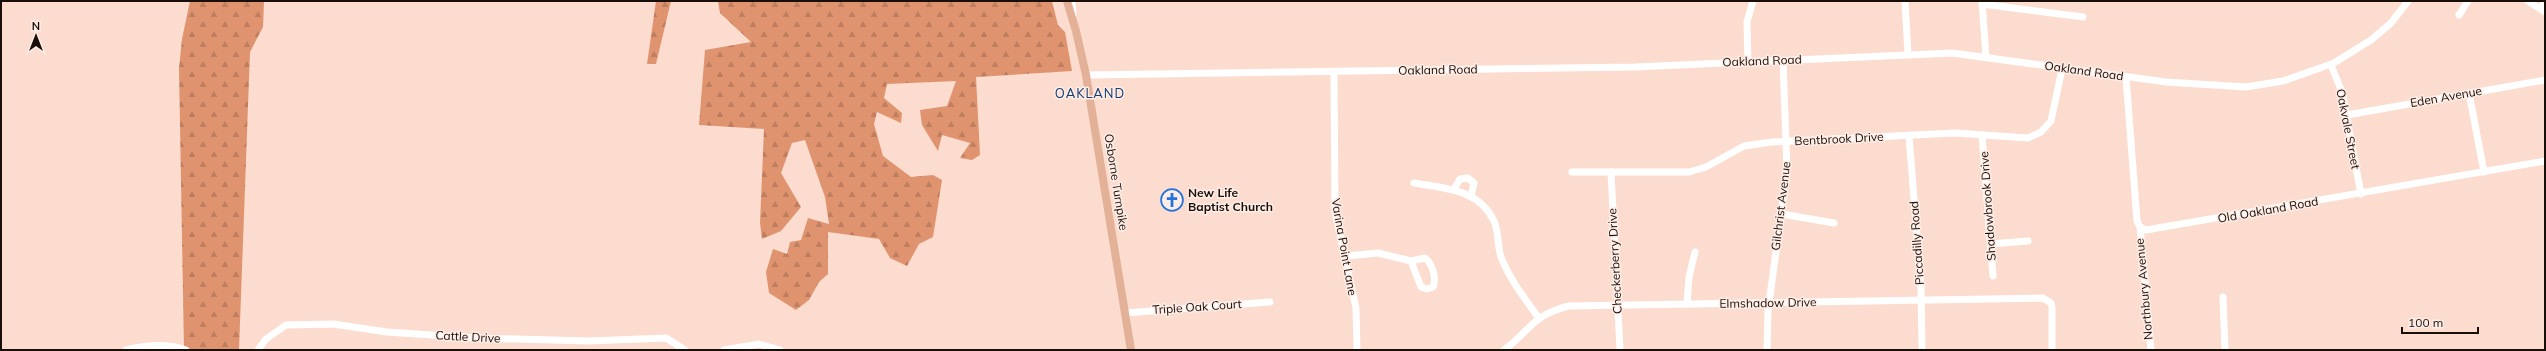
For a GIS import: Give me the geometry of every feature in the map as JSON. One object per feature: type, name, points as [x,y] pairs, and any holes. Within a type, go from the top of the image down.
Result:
[{"type":"main road","name":"Osborne Turnpike","points":[[1067,1],[1073,19],[1086,75],[1131,350]]},
{"type":"street","points":[[1072,1],[1073,19]]},
{"type":"street","points":[[1748,62],[1747,22],[1753,1]]},
{"type":"street","points":[[1905,1],[1908,54]]},
{"type":"street","name":"Oakland Road","points":[[1086,75],[1635,67],[1952,52],[2126,77],[2216,86],[2246,87],[2283,81],[2331,65],[2371,40],[2391,23],[2408,1]]},
{"type":"street","points":[[2459,15],[2468,1]]},
{"type":"street","points":[[2528,1],[2542,10],[2545,2]]},
{"type":"street","points":[[1986,58],[1982,2],[2083,17]]},
{"type":"street","name":"Gilchrist Avenue","points":[[1767,350],[1769,303],[1787,170],[1783,61]]},
{"type":"street","name":"Oakvale Street","points":[[2331,65],[2342,92],[2361,194]]},
{"type":"street","name":"Bentbrook Drive","points":[[1572,172],[1695,171],[1744,146],[1787,141],[1955,133],[2022,139],[2041,132],[2049,124],[2054,112],[2062,68]]},
{"type":"street","name":"Varina Point Lane","points":[[1334,72],[1335,205],[1356,308],[1357,350]]},
{"type":"street","points":[[2126,77],[2135,202],[2140,227]]},
{"type":"street","name":"Eden Avenue","points":[[2347,115],[2545,80]]},
{"type":"street","points":[[2469,93],[2484,172]]},
{"type":"street","name":"Shadowbrook Drive","points":[[1982,135],[1993,276]]},
{"type":"street","name":"Piccadilly Road","points":[[1909,136],[1921,300],[1922,350]]},
{"type":"street","name":"Old Oakland Road","points":[[2140,227],[2146,230],[2156,229],[2545,161]]},
{"type":"street","name":"Checkerberry Drive","points":[[1611,172],[1620,350]]},
{"type":"street","points":[[1454,189],[1460,179],[1468,178],[1473,180],[1474,183],[1471,196]]},
{"type":"street","points":[[1414,183],[1454,189],[1471,196],[1485,209],[1494,221],[1501,256],[1508,272],[1538,317]]},
{"type":"street","points":[[1782,214],[1834,223]]},
{"type":"street","name":"Northbury Avenue","points":[[2140,227],[2151,350]]},
{"type":"street","points":[[1990,244],[2028,241]]},
{"type":"street","points":[[1687,304],[1689,278],[1696,252]]},
{"type":"street","points":[[1346,256],[1378,254],[1411,261]]},
{"type":"street","points":[[2223,297],[2225,350]]},
{"type":"street","name":"Elmshadow Drive","points":[[1504,350],[1513,347],[1538,317],[1568,306],[1921,300],[2048,300],[2052,307],[2052,350]]},
{"type":"street","name":"Triple Oak Court","points":[[1125,313],[1270,302]]},
{"type":"street","name":"Cattle Drive","points":[[258,350],[266,339],[286,325],[333,324],[387,332],[490,338],[588,341],[666,338],[685,350]]},
{"type":"street","points":[[724,350],[759,344],[780,350]]},
{"type":"street","points":[[126,350],[141,346],[174,345],[186,350]]},
{"type":"green space","points":[[190,1],[264,1],[263,27],[250,52],[239,350],[184,350],[179,68],[182,39]]},
{"type":"green space","points":[[656,1],[671,1],[656,64],[647,64]]},
{"type":"green space","points":[[718,1],[1052,1],[1058,25],[1065,32],[1072,71],[976,77],[980,155],[972,160],[960,158],[970,143],[942,135],[938,151],[922,125],[920,110],[947,106],[956,81],[887,84],[884,98],[902,113],[901,123],[877,112],[874,124],[883,156],[911,177],[933,175],[942,180],[933,237],[919,244],[907,266],[890,258],[879,239],[828,232],[828,274],[819,282],[809,300],[796,310],[769,293],[766,272],[773,249],[787,254],[790,242],[801,240],[808,218],[829,224],[825,197],[805,140],[792,143],[781,173],[801,207],[781,231],[762,239],[760,223],[764,129],[699,125],[705,50],[751,42],[720,13]]},
{"type":"place","name":"New Life Baptist Church","points":[[1172,200]]},
{"type":"district","name":"OAKLAND","points":[[1090,93]]}]
